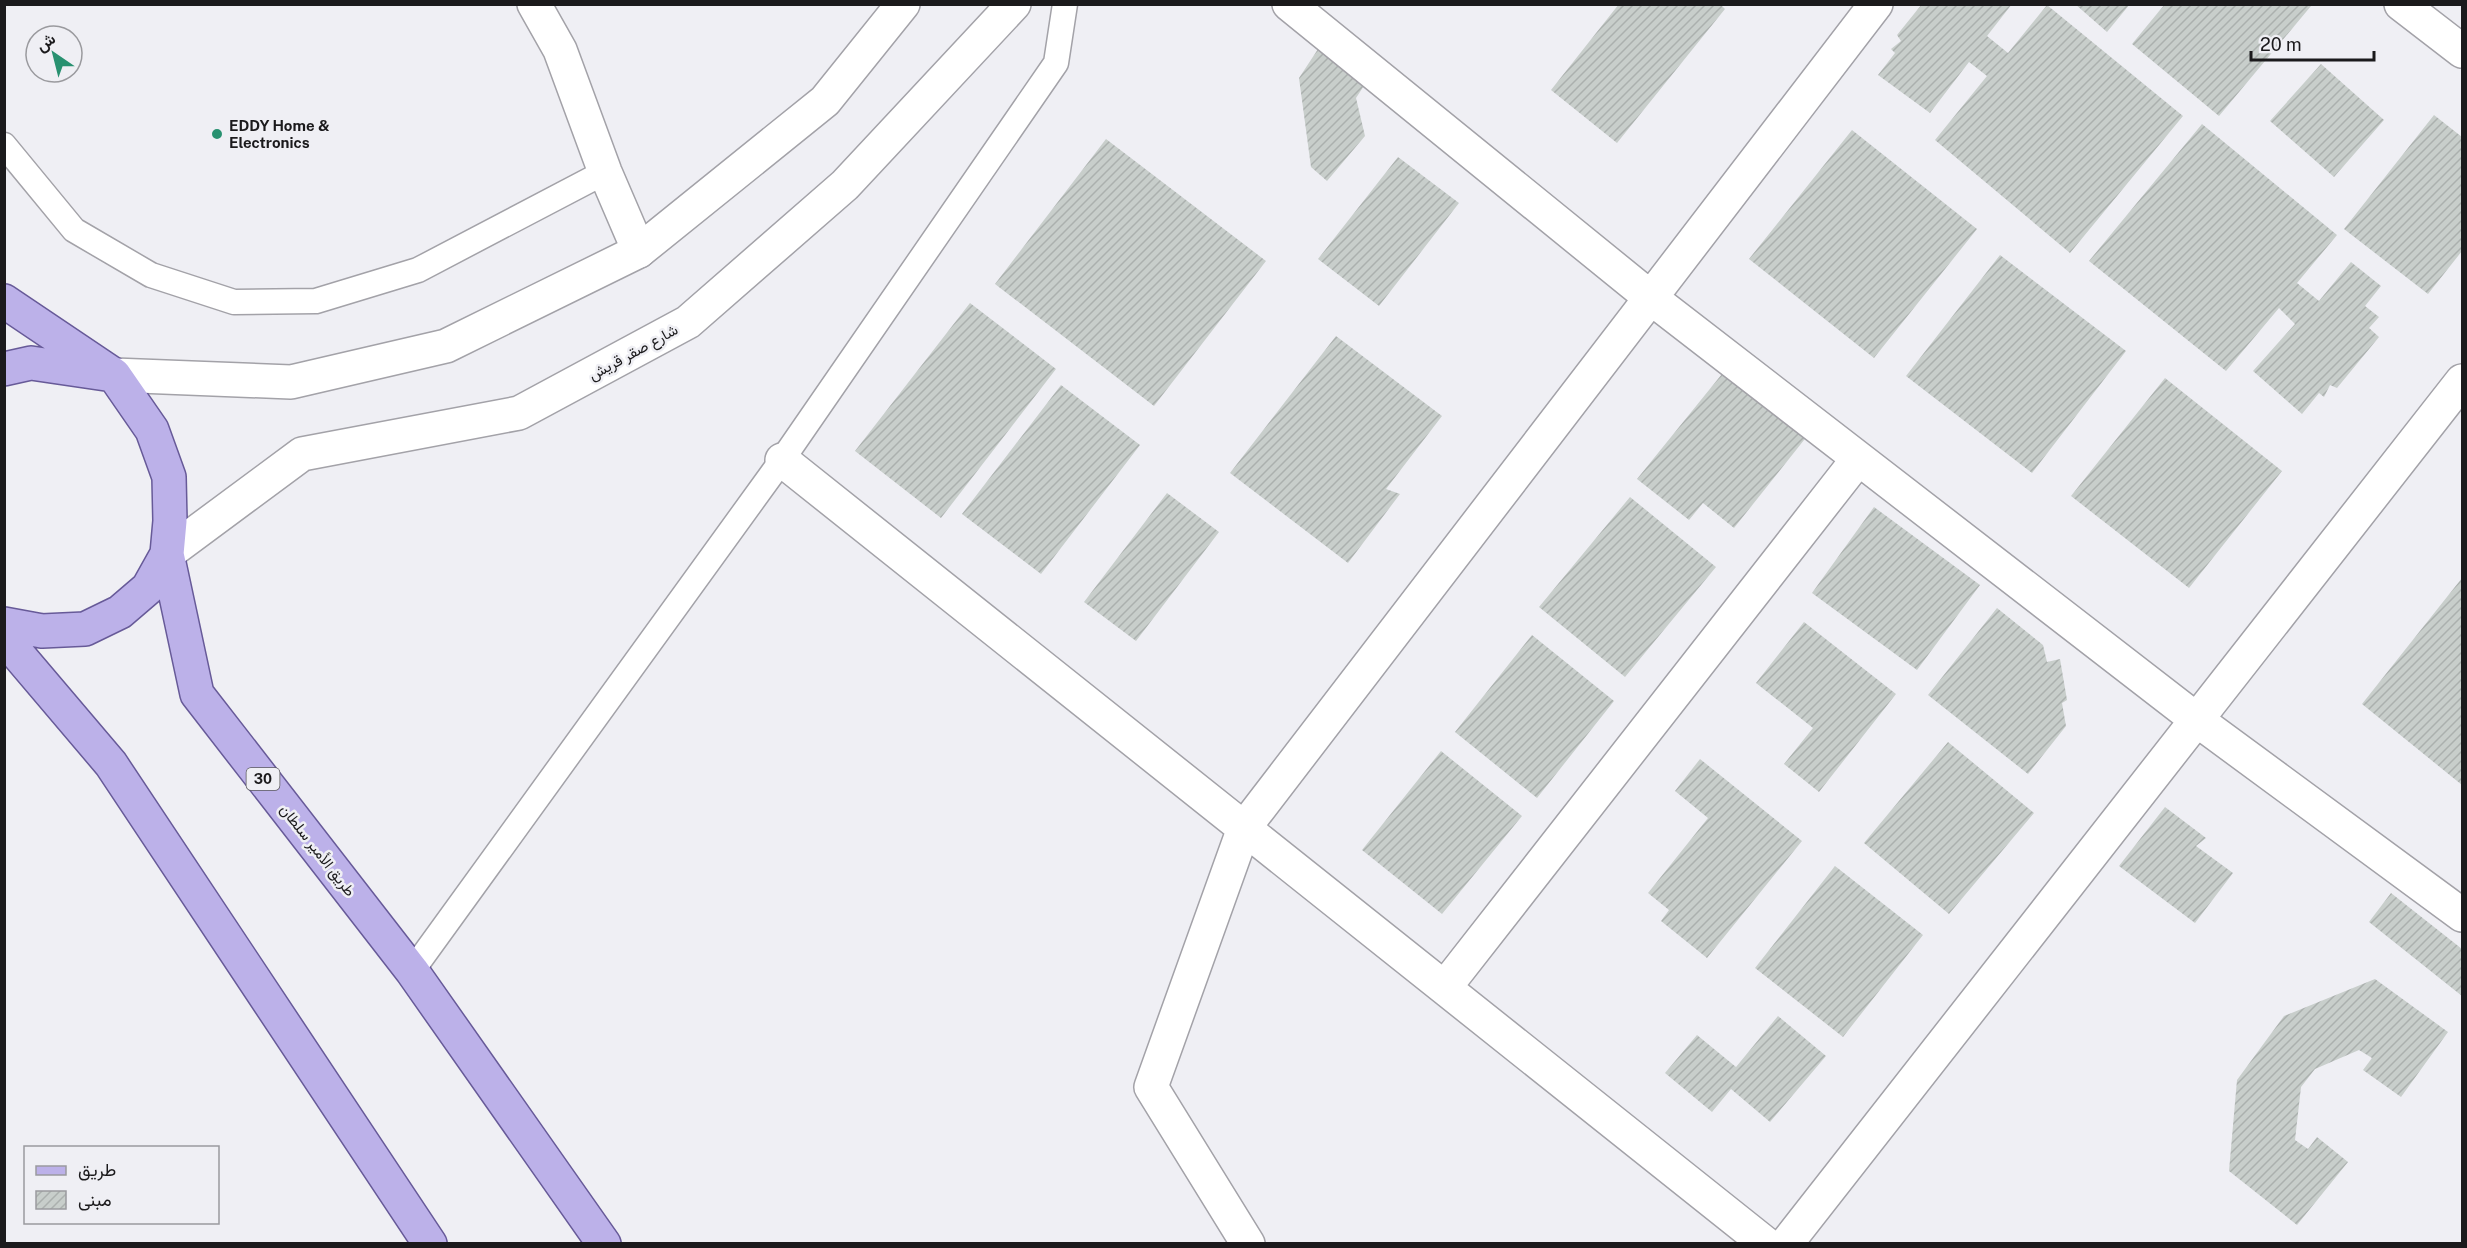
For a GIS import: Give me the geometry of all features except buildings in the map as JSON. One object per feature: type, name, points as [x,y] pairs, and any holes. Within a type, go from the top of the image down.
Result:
[{"type":"main road","name":"طريق الأمير سلطان","points":[[4,301],[114,375],[153,430],[169,477],[170,521],[167,554],[197,694],[412,971],[604,1244]]},
{"type":"main road","points":[[4,369],[30,363],[114,375]]},
{"type":"main road","points":[[4,624],[42,631],[86,628],[120,612],[148,588],[167,554]]},
{"type":"main road","points":[[4,638],[111,764],[430,1244]]},
{"type":"street","points":[[534,4],[560,50],[604,172],[639,251]]},
{"type":"street","points":[[114,375],[291,382],[446,346],[639,251],[825,100],[903,4]]},
{"type":"street","name":"شارع صقر قريش","points":[[167,554],[302,454],[519,413],[688,322],[845,185],[1014,4]]},
{"type":"street","points":[[1289,4],[1651,298],[1858,459],[2197,720],[2463,915]]},
{"type":"street","points":[[1248,1244],[1151,1087],[1244,828],[1876,4]]},
{"type":"street","points":[[2401,4],[2463,51]]},
{"type":"street","points":[[1786,1244],[2463,381]]},
{"type":"street","points":[[1445,987],[1858,459]]},
{"type":"street","points":[[782,460],[1766,1244]]},
{"type":"lane","points":[[412,971],[782,460],[1056,63],[1065,4]]},
{"type":"lane","points":[[4,145],[74,230],[151,275],[234,302],[316,301],[418,270],[604,172]]},
{"type":"place","name":"EDDY Home & Electronics","points":[[217,134]]}]
